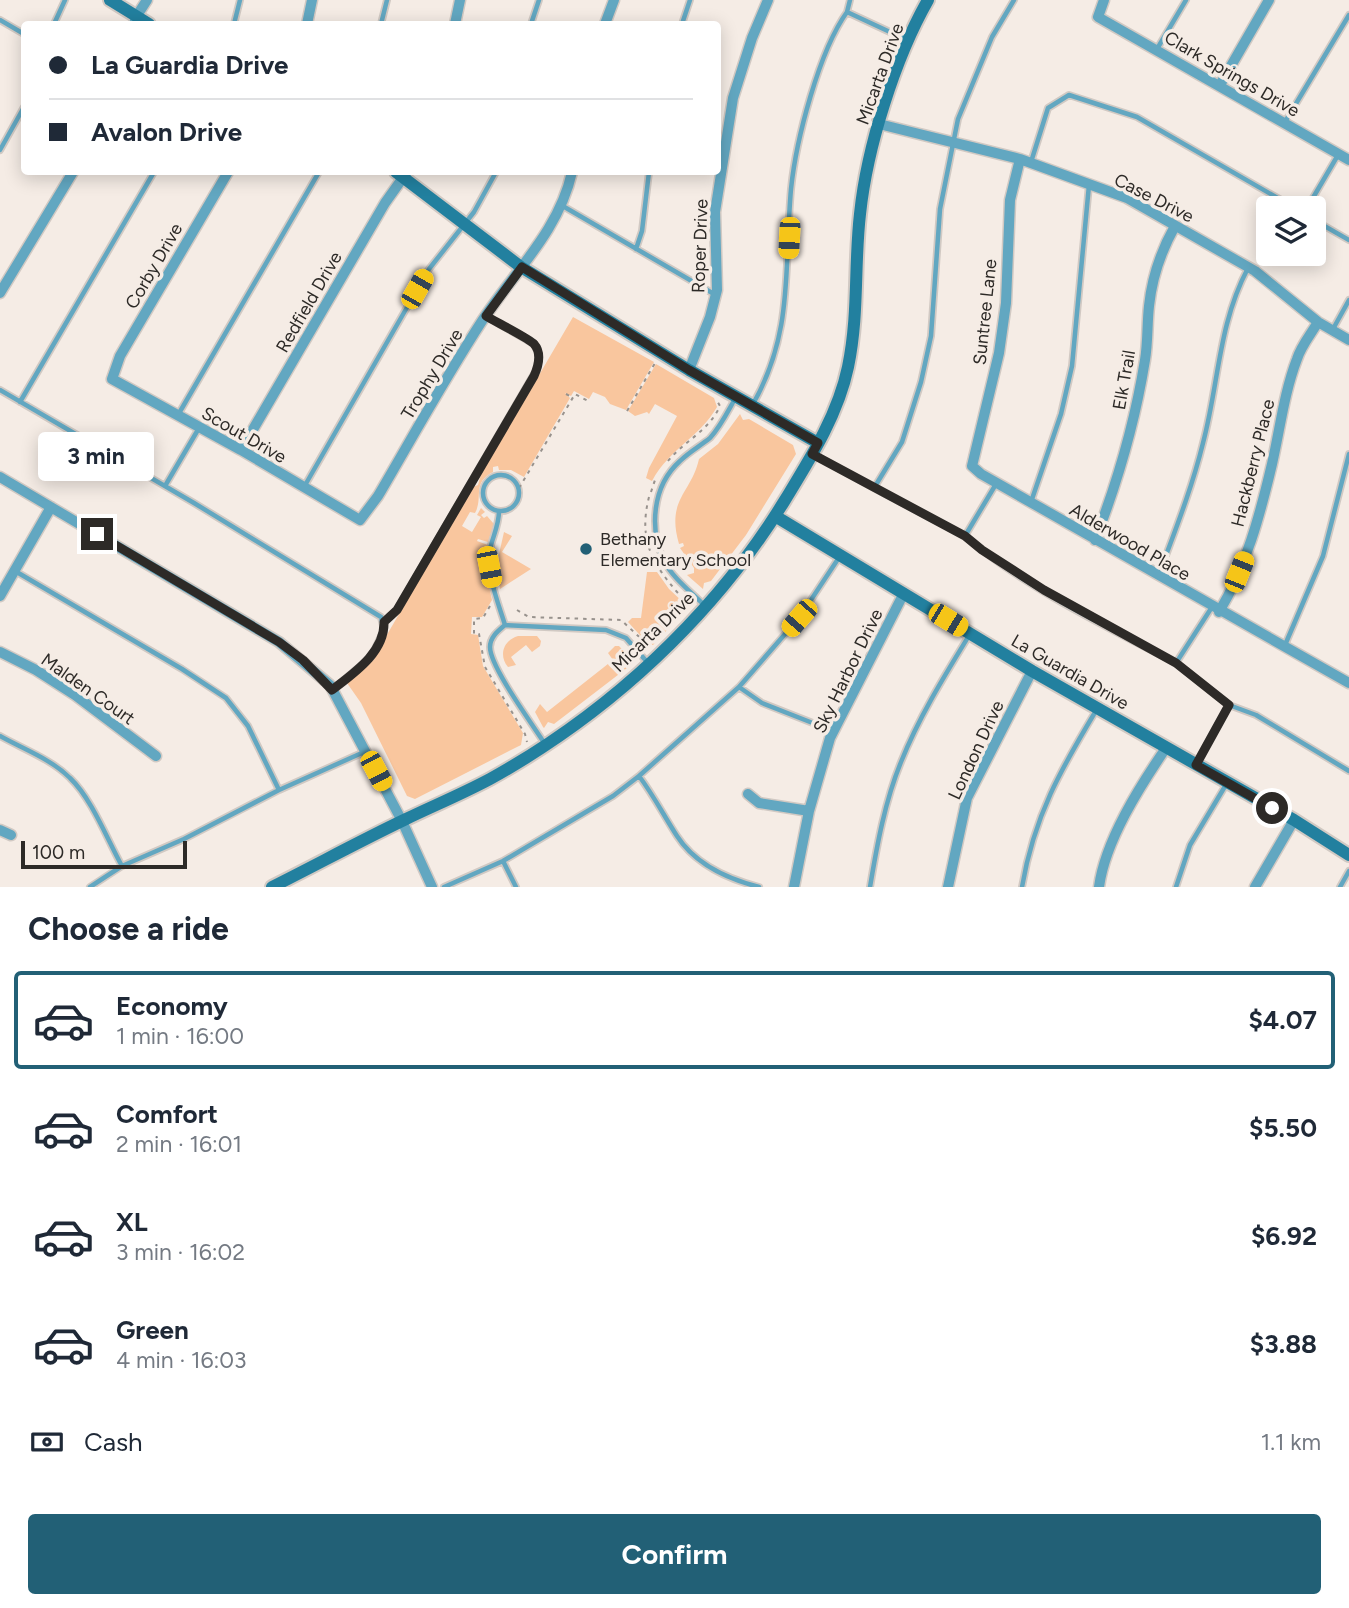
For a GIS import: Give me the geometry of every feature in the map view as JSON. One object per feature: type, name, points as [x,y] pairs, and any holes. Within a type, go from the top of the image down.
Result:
[{"type":"street","points":[[110,0],[135,21],[147,0]]},
{"type":"street","points":[[308,21],[312,0]]},
{"type":"street","points":[[456,21],[460,0]]},
{"type":"street","points":[[606,21],[614,0]]},
{"type":"street","name":"Roper Drive","points":[[721,171],[733,98],[752,38],[768,0]]},
{"type":"street","name":"Micarta Drive","points":[[272,887],[490,779],[545,745],[590,713],[679,637],[746,559],[775,516],[835,409],[855,334],[860,214],[880,115],[928,0]]},
{"type":"street","name":"Clark Springs Drive","points":[[1104,0],[1098,17],[1346,157]]},
{"type":"street","points":[[1220,85],[1269,0]]},
{"type":"street","name":"Case Drive","points":[[880,124],[1025,161],[1127,198],[1248,268],[1318,322],[1349,340]]},
{"type":"street","name":"Suntree Lane","points":[[972,466],[999,354],[1006,303],[1010,200],[1025,161]]},
{"type":"street","points":[[0,293],[71,175]]},
{"type":"street","name":"Corby Drive","points":[[112,379],[120,356],[226,175]]},
{"type":"street","name":"Redfield Drive","points":[[241,450],[401,175]]},
{"type":"street","points":[[405,175],[522,267],[689,370],[752,405],[815,448]]},
{"type":"street","name":"Trophy Drive","points":[[360,520],[378,496],[486,316],[536,249],[560,204],[571,175]]},
{"type":"street","name":"Roper Drive","points":[[689,370],[716,295],[715,212],[720,175]]},
{"type":"street","name":"Elk Trail","points":[[1095,540],[1123,459],[1134,416],[1146,356],[1149,303],[1161,250],[1175,226]]},
{"type":"street","name":"Hackberry Place","points":[[1216,609],[1233,589],[1245,556],[1271,466],[1287,391],[1298,356],[1318,322]]},
{"type":"street","name":"Scout Drive","points":[[112,379],[360,520]]},
{"type":"street","name":"Alderwood Place","points":[[972,466],[996,483],[1095,540],[1349,683]]},
{"type":"street","points":[[0,477],[279,642],[312,669],[332,690],[402,821],[432,887]]},
{"type":"street","points":[[0,596],[51,507]]},
{"type":"street","name":"La Guardia Drive","points":[[775,516],[1032,671],[1294,820],[1349,855]]},
{"type":"street","name":"Sky Harbor Drive","points":[[794,887],[808,811],[833,731],[904,593]]},
{"type":"street","name":"Malden Court","points":[[0,652],[36,670],[75,695],[156,756]]},
{"type":"street","name":"London Drive","points":[[948,887],[967,799],[1032,671]]},
{"type":"street","points":[[1098,887],[1112,840],[1150,772],[1167,748]]},
{"type":"street","points":[[748,794],[759,803],[808,811]]},
{"type":"street","points":[[1255,887],[1294,820]]},
{"type":"street","points":[[0,830],[11,835]]},
{"type":"lane","points":[[55,21],[65,0]]},
{"type":"lane","points":[[235,21],[240,0]]},
{"type":"lane","points":[[382,21],[387,0]]},
{"type":"lane","points":[[532,21],[538,0]]},
{"type":"lane","points":[[683,21],[690,0]]},
{"type":"lane","points":[[752,405],[764,384],[779,343],[787,292],[791,189],[796,151],[833,31],[847,12],[850,0]]},
{"type":"lane","points":[[874,488],[902,442],[921,382],[931,336],[940,209],[958,119],[992,37],[1014,0]]},
{"type":"lane","points":[[1157,49],[1186,0]]},
{"type":"lane","points":[[847,12],[909,41]]},
{"type":"lane","points":[[1284,122],[1349,15]]},
{"type":"lane","points":[[0,20],[21,32]]},
{"type":"lane","points":[[1025,161],[1048,108],[1069,95],[1137,117],[1274,196]]},
{"type":"lane","points":[[0,149],[21,112]]},
{"type":"lane","points":[[1316,196],[1346,157]]},
{"type":"lane","points":[[20,402],[152,175]]},
{"type":"lane","points":[[178,415],[318,175]]},
{"type":"lane","points":[[303,487],[429,269],[466,224],[494,175]]},
{"type":"lane","points":[[636,249],[642,231],[649,175]]},
{"type":"lane","points":[[1031,503],[1058,426],[1072,366],[1089,184]]},
{"type":"lane","points":[[560,204],[716,295]]},
{"type":"lane","points":[[1326,227],[1349,240]]},
{"type":"lane","points":[[1158,576],[1197,466],[1211,408],[1221,342],[1235,293],[1248,268]]},
{"type":"lane","points":[[1332,330],[1349,300]]},
{"type":"lane","points":[[332,690],[371,657],[384,630],[384,622],[397,610],[538,367],[539,354],[534,344],[486,316]]},
{"type":"lane","points":[[0,390],[367,607],[384,622]]},
{"type":"lane","points":[[706,607],[665,563],[657,540],[655,514],[659,492],[668,476],[679,461],[709,439],[736,396]]},
{"type":"lane","points":[[165,486],[200,427]]},
{"type":"lane","points":[[815,448],[874,488],[965,536],[1044,590],[1176,663],[1229,705],[1256,715],[1349,771]]},
{"type":"lane","points":[[1284,647],[1323,556],[1349,454]]},
{"type":"lane","points":[[496,475],[503,475],[516,482],[519,488],[517,502],[512,508],[499,511],[486,504],[483,491],[485,484],[496,475]]},
{"type":"lane","points":[[965,536],[996,483]]},
{"type":"lane","points":[[499,511],[499,521],[490,549],[489,567],[505,625]]},
{"type":"lane","points":[[444,887],[503,861],[603,802],[639,776],[739,687],[799,618],[840,555]]},
{"type":"lane","points":[[15,570],[226,698],[248,726],[279,790]]},
{"type":"lane","points":[[1176,663],[1216,609]]},
{"type":"lane","points":[[545,745],[495,666],[490,647],[494,634],[505,625],[606,630],[626,638],[649,664]]},
{"type":"lane","points":[[870,887],[887,806],[901,762],[933,696],[970,633]]},
{"type":"lane","points":[[739,687],[762,703],[833,731]]},
{"type":"lane","points":[[1196,765],[1229,705]]},
{"type":"lane","points":[[1022,887],[1028,851],[1048,796],[1098,708]]},
{"type":"lane","points":[[0,736],[57,767],[71,778],[84,794],[122,866]]},
{"type":"lane","points":[[90,887],[122,866],[184,839],[279,790],[365,752]]},
{"type":"lane","points":[[639,776],[657,800],[678,838],[692,852],[722,874],[759,887]]},
{"type":"lane","points":[[1176,887],[1190,845],[1227,782]]},
{"type":"lane","points":[[503,861],[516,887]]},
{"type":"lane","points":[[1339,887],[1349,871]]},
{"type":"path","points":[[566,394],[573,398]]},
{"type":"path","points":[[519,488],[575,394],[588,401]]},
{"type":"shaded area","points":[[573,317],[654,362],[626,410],[610,404],[605,397],[593,392],[589,399],[574,391],[571,396],[565,393],[570,398],[524,477],[511,470],[499,470],[498,466],[493,467],[493,472],[482,481],[475,513],[470,512],[462,526],[472,532],[481,517],[477,515],[481,508],[485,512],[481,515],[484,518],[487,516],[494,524],[488,542],[477,541],[488,545],[485,566],[492,600],[482,617],[472,617],[471,634],[478,635],[483,666],[523,733],[521,745],[415,799],[407,796],[361,703],[347,683],[374,657],[473,487],[478,485],[481,474]]},
{"type":"shaded area","points":[[656,364],[714,398],[717,407],[702,427],[667,460],[652,481],[646,478],[649,468],[677,416],[655,404],[649,414],[647,412],[635,416],[628,411]]},
{"type":"shaded area","points":[[740,414],[743,420],[749,419],[793,445],[796,454],[746,535],[711,581],[704,583],[703,589],[687,575],[694,573],[694,568],[680,548],[684,546],[683,543],[679,544],[676,529],[678,507],[699,459],[718,444]]},
{"type":"shaded area","points":[[504,532],[512,536],[502,552],[531,569],[500,589],[497,563]]},
{"type":"shaded area","points":[[647,572],[657,572],[669,589],[684,603],[684,612],[653,645],[648,644],[628,622],[632,618],[641,618]]},
{"type":"shaded area","points":[[518,636],[537,636],[541,641],[540,646],[532,652],[526,645],[511,657],[516,665],[508,667],[503,658],[504,648]]},
{"type":"shaded area","points":[[615,646],[619,646],[631,659],[632,662],[627,660],[630,663],[627,668],[554,724],[548,722],[544,728],[535,712],[540,704],[547,712],[613,660],[608,653]]},
{"type":"place","name":"Bethany Elementary School","points":[[586,549]]},
{"type":"route","points":[[97,534],[279,642],[303,660],[332,690],[371,657],[384,630],[384,622],[397,610],[534,376],[539,354],[534,344],[486,316],[522,267],[689,370],[818,443],[812,454],[965,536],[1044,590],[1176,663],[1229,705],[1196,765],[1272,808]]}]
